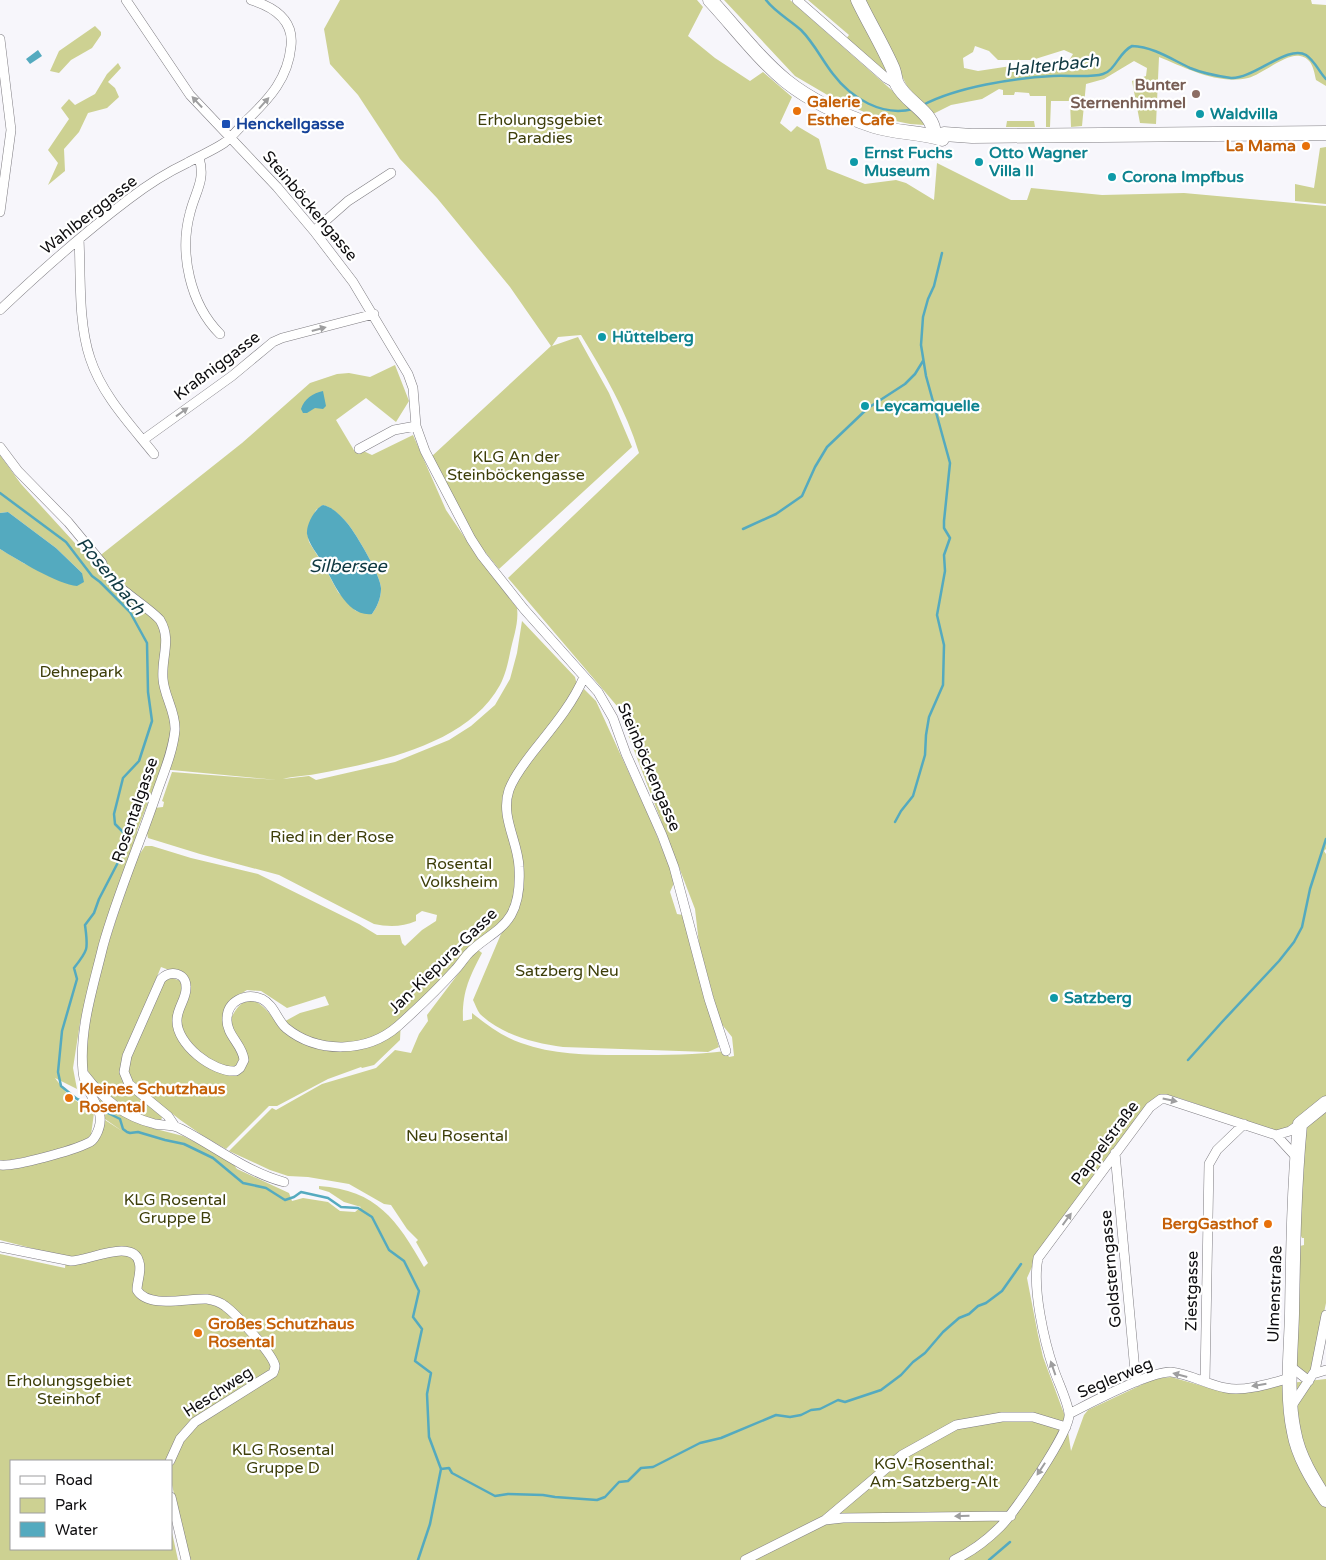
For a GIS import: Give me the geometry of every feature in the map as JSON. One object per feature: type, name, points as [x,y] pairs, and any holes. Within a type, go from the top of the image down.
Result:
[{"type":"main road","points":[[710,0],[776,72],[806,94],[843,114],[875,126],[902,133],[934,136],[944,134],[972,136],[1326,133]]},
{"type":"main road","points":[[858,0],[893,70],[897,84],[909,100],[928,117],[933,125],[934,136]]},
{"type":"main road","points":[[1300,1124],[1326,1103]]},
{"type":"main road","name":"Ulmenstraße","points":[[1300,1124],[1290,1372],[1291,1407],[1294,1432],[1299,1450],[1326,1500]]},
{"type":"street","name":"Steinböckengasse","points":[[126,0],[190,95],[277,187],[354,282],[408,374],[413,388],[416,426],[433,470],[482,556],[524,609],[604,700],[670,855],[709,999],[726,1051]]},
{"type":"street","points":[[230,138],[280,85],[287,70],[290,57],[291,31],[284,19],[274,10],[251,0]]},
{"type":"street","points":[[797,0],[886,78],[897,84]]},
{"type":"street","points":[[0,39],[11,130],[0,212]]},
{"type":"street","name":"Wahlberggasse","points":[[0,310],[79,239],[131,198],[187,162],[199,158],[230,138]]},
{"type":"street","points":[[199,158],[203,169],[185,236],[185,252],[190,278],[199,302],[206,318],[220,334]]},
{"type":"street","points":[[314,231],[348,200],[391,173]]},
{"type":"street","points":[[79,239],[84,332],[90,358],[102,384],[118,411],[154,454]]},
{"type":"street","name":"Kraßniggasse","points":[[143,440],[232,376],[273,342],[374,314]]},
{"type":"street","points":[[359,450],[394,430],[416,426]]},
{"type":"street","name":"Rosentalgasse","points":[[0,448],[18,471],[76,532],[102,563],[103,568],[110,577],[160,620],[167,638],[163,679],[174,721],[173,740],[104,944],[84,1021],[82,1072],[86,1089],[99,1110],[97,1134],[88,1143],[14,1165],[0,1165]]},
{"type":"street","name":"Jan-Kiepura-Gasse","points":[[284,1182],[264,1176],[174,1125],[168,1116],[129,1084],[124,1072],[127,1056],[161,978],[172,973],[181,976],[185,980],[186,992],[177,1016],[178,1031],[184,1041],[195,1052],[218,1068],[225,1070],[236,1071],[244,1060],[242,1052],[228,1026],[227,1018],[232,1005],[244,997],[252,996],[264,1000],[287,1028],[321,1045],[337,1047],[354,1046],[372,1041],[391,1032],[429,997],[470,951],[504,926],[512,914],[518,898],[519,870],[518,856],[507,818],[506,803],[509,790],[520,770],[573,700],[584,677]]},
{"type":"street","name":"Jan-Kiepura-Gasse","points":[[82,1072],[100,1093],[118,1109],[153,1124],[174,1125]]},
{"type":"street","name":"Pappelstraße","points":[[1069,1414],[1050,1357],[1037,1296],[1036,1270],[1038,1258],[1150,1107],[1161,1098],[1186,1104],[1276,1135],[1298,1159]]},
{"type":"street","name":"Ziestgasse","points":[[1206,1381],[1209,1164],[1217,1150],[1244,1124]]},
{"type":"street","points":[[1276,1135],[1290,1131],[1300,1124]]},
{"type":"street","name":"Goldsterngasse","points":[[1116,1153],[1136,1382]]},
{"type":"street","name":"Heschweg","points":[[0,1247],[71,1262],[122,1250],[130,1251],[137,1257],[140,1263],[137,1290],[143,1296],[150,1300],[159,1301],[208,1299],[220,1303],[230,1310],[261,1344],[274,1363],[273,1373],[195,1422],[180,1439],[170,1460]]},
{"type":"street","points":[[1291,1407],[1311,1378],[1326,1315]]},
{"type":"street","points":[[1290,1372],[1311,1378],[1326,1370]]},
{"type":"street","name":"Seglerweg","points":[[1069,1414],[1136,1382],[1161,1373],[1171,1372],[1227,1388],[1240,1388],[1271,1383],[1290,1372]]},
{"type":"street","points":[[954,1560],[990,1536],[1011,1516],[1066,1427],[1069,1414]]},
{"type":"street","points":[[745,1560],[824,1520],[902,1455],[956,1425],[1002,1417],[1034,1416],[1066,1427]]},
{"type":"street","points":[[172,1501],[186,1560]]},
{"type":"street","points":[[824,1520],[843,1518],[1011,1516]]},
{"type":"green space","points":[[340,0],[697,0],[703,7],[688,36],[715,58],[750,81],[763,72],[792,97],[780,123],[791,132],[797,126],[819,139],[827,169],[865,184],[896,180],[906,183],[934,200],[937,163],[1011,200],[1027,200],[1031,188],[1102,195],[1184,193],[1326,206],[1326,849],[1324,851],[1326,854],[1326,1303],[1312,1370],[1306,1374],[1294,1362],[1300,1246],[1304,1245],[1304,1238],[1300,1234],[1302,1117],[1285,1129],[1275,1131],[1179,1098],[1167,1095],[1158,1096],[1040,1249],[1027,1278],[1043,1357],[1066,1419],[1071,1451],[1084,1415],[1088,1410],[1154,1379],[1171,1377],[1220,1391],[1326,1379],[1326,1560],[189,1560],[172,1485],[172,1460],[10,1460],[10,1550],[172,1550],[172,1533],[178,1560],[0,1560],[0,1254],[65,1268],[66,1257],[0,1240],[0,1167],[20,1168],[86,1148],[103,1127],[105,1120],[122,1131],[105,1119],[99,1101],[100,1098],[115,1112],[152,1128],[183,1136],[207,1148],[234,1165],[237,1169],[289,1193],[292,1201],[303,1198],[328,1202],[340,1211],[355,1212],[361,1207],[344,1202],[329,1192],[319,1189],[319,1186],[339,1189],[371,1201],[394,1222],[424,1267],[428,1263],[416,1242],[418,1240],[407,1229],[391,1205],[384,1204],[349,1184],[308,1177],[288,1176],[229,1151],[272,1108],[276,1110],[322,1084],[376,1068],[395,1050],[411,1053],[419,1034],[428,1021],[427,1015],[477,949],[482,953],[473,970],[465,993],[463,1021],[472,1019],[472,1013],[495,1030],[514,1040],[563,1053],[658,1055],[726,1051],[729,1057],[734,1056],[732,1037],[720,1022],[699,944],[695,909],[617,706],[508,578],[639,453],[634,437],[614,392],[581,335],[558,337],[552,346],[578,337],[609,393],[632,447],[499,569],[477,542],[431,457],[551,346],[510,287],[437,198],[400,159],[358,95],[330,64],[324,29]]},
{"type":"green space","points":[[724,0],[790,0],[904,101],[913,97],[914,94],[907,86],[863,0],[1311,0],[1312,4],[1326,5],[1326,86],[1316,80],[1310,62],[1300,56],[1288,58],[1254,76],[1237,80],[1202,74],[1159,57],[1156,124],[1140,123],[1132,81],[1146,76],[1147,68],[1134,61],[1104,79],[1086,84],[1082,126],[1071,127],[1070,101],[1051,101],[1050,127],[1046,127],[1046,96],[1030,96],[1029,93],[1015,92],[1014,95],[1003,95],[1003,90],[999,89],[982,99],[951,105],[933,114],[924,125],[910,124],[876,117],[836,100],[795,76]],"holes":[[[975,46],[989,51],[998,60],[1032,60],[1064,50],[1073,54],[1065,67],[1031,74],[1011,66],[978,71],[964,68],[963,58],[973,52]]]},
{"type":"green space","points":[[808,0],[854,0],[888,71],[885,72],[846,39],[849,35]]},
{"type":"green space","points":[[95,26],[101,32],[101,35],[92,48],[71,60],[59,73],[50,71],[59,51]]},
{"type":"green space","points":[[118,63],[121,68],[108,82],[115,88],[119,97],[107,108],[88,113],[79,132],[64,149],[65,171],[48,185],[58,163],[48,150],[69,119],[61,108],[69,99],[75,105],[95,94],[107,74]]},
{"type":"green space","points":[[1007,121],[1034,121],[1035,127],[1006,127]]},
{"type":"green space","points":[[1326,147],[1326,204],[1295,201],[1295,184],[1314,188],[1320,148]]},
{"type":"green space","points":[[395,365],[409,401],[396,422],[366,398],[336,420],[355,452],[359,449],[372,455],[413,435],[446,510],[480,560],[517,608],[515,630],[506,669],[500,685],[485,706],[466,723],[419,748],[393,756],[340,769],[283,779],[309,776],[316,780],[395,762],[449,740],[471,726],[495,705],[510,679],[517,653],[522,621],[575,677],[577,685],[571,709],[584,689],[596,701],[651,821],[671,871],[674,883],[670,892],[677,914],[683,915],[719,1047],[708,1052],[563,1047],[541,1043],[508,1033],[480,1014],[473,1000],[501,934],[520,904],[522,869],[513,851],[516,871],[515,895],[506,917],[401,1019],[400,1040],[374,1065],[361,1067],[328,1079],[277,1106],[269,1106],[226,1149],[180,1120],[137,1085],[129,1075],[128,1063],[162,984],[172,978],[181,981],[184,1006],[190,990],[188,977],[161,967],[120,1067],[123,1080],[162,1117],[161,1121],[121,1106],[96,1085],[90,1075],[86,1058],[87,1033],[101,969],[111,935],[137,858],[145,846],[152,846],[191,858],[258,874],[359,924],[377,935],[400,935],[405,946],[422,930],[436,921],[437,915],[422,911],[416,915],[416,921],[406,924],[390,926],[374,924],[279,875],[148,838],[147,833],[154,808],[163,807],[164,802],[162,801],[172,772],[277,780],[161,769],[137,831],[138,840],[103,936],[80,1023],[73,1068],[77,1089],[55,1078],[69,1096],[94,1113],[91,1135],[85,1141],[37,1155],[0,1162],[0,549],[25,564],[82,573],[56,548],[8,512],[0,513],[0,455],[21,484],[94,564],[102,554],[242,443],[310,383],[337,374],[349,373],[370,377]],"holes":[[[323,505],[337,513],[348,524],[373,566],[380,583],[381,592],[372,614],[356,611],[338,592],[309,542],[307,531],[316,510]],[[247,990],[261,991],[287,1008],[325,996],[329,1005],[300,1013],[278,1025],[271,1015],[258,1003],[252,1001],[245,1002],[239,1006],[228,1025],[229,1001]]]},
{"type":"water","points":[[38,50],[42,56],[30,64],[26,59]]},
{"type":"water","points":[[323,391],[326,406],[323,409],[315,408],[307,413],[303,413],[302,405],[307,399]]},
{"type":"water","name":"Silbersee","points":[[323,505],[340,515],[348,524],[373,566],[380,583],[381,592],[372,614],[355,610],[348,604],[336,589],[310,542],[307,530],[314,513]]},
{"type":"water","points":[[8,512],[56,548],[82,573],[84,582],[77,586],[69,585],[38,571],[0,549],[0,513]]},
{"type":"waterway","name":"Halterbach","points":[[766,0],[801,30],[840,83],[858,98],[879,108],[901,111],[913,109]]},
{"type":"waterway","name":"Halterbach","points":[[923,105],[952,93],[986,84],[1038,77],[1103,74],[1111,69],[1124,52],[1132,46],[1155,51],[1190,68],[1231,78],[1240,77],[1280,58],[1299,53],[1309,57],[1326,79]]},
{"type":"waterway","points":[[895,822],[913,796],[925,755],[929,717],[943,685],[944,645],[937,615],[945,571],[944,555],[950,538],[944,528],[950,463],[926,376],[921,345],[923,317],[934,286],[942,253]]},
{"type":"waterway","points":[[743,529],[776,514],[802,496],[815,467],[827,447],[868,408],[905,384],[915,374],[923,361]]},
{"type":"waterway","name":"Rosenbach","points":[[0,493],[66,542],[92,576],[130,612],[147,643],[148,692],[152,721],[139,761],[123,778],[114,814],[115,824],[123,832],[127,845],[99,899],[94,913],[85,925],[86,948],[74,968],[77,979],[62,1031],[58,1072],[61,1086],[77,1099],[93,1106]]},
{"type":"waterway","points":[[1188,1060],[1279,961],[1294,942],[1302,927],[1310,889],[1326,839]]},
{"type":"waterway","name":"Rosenbach","points":[[102,1110],[120,1119],[123,1129],[127,1132],[138,1132],[184,1144],[213,1158],[243,1183],[266,1188],[285,1200],[301,1192],[328,1198],[341,1207],[358,1208],[372,1217],[389,1250],[404,1261],[419,1291],[413,1317],[422,1329],[415,1361],[431,1373],[427,1394],[429,1437],[441,1469],[430,1524],[418,1560]]},
{"type":"waterway","points":[[441,1469],[449,1468],[452,1473],[495,1496],[508,1494],[543,1495],[597,1500],[605,1497],[619,1482],[628,1481],[641,1468],[653,1467],[700,1443],[721,1438],[776,1415],[790,1417],[801,1415],[811,1410],[820,1409],[838,1400],[845,1402],[881,1390],[925,1353],[943,1332],[959,1318],[969,1314],[1002,1291],[1021,1264]]},
{"type":"waterway","name":"Rosenbach","points":[[989,1560],[1010,1542]]},
{"type":"place","name":"Bunter Sternenhimmel","points":[[1196,94]]},
{"type":"place","name":"Galerie Esther Cafe","points":[[797,111]]},
{"type":"place","name":"Waldvilla","points":[[1200,114]]},
{"type":"place","name":"Henckellgasse","points":[[226,124]]},
{"type":"place","name":"La Mama","points":[[1306,146]]},
{"type":"place","name":"Ernst Fuchs Museum","points":[[854,162]]},
{"type":"place","name":"Otto Wagner Villa II","points":[[979,162]]},
{"type":"place","name":"Corona Impfbus","points":[[1112,177]]},
{"type":"place","name":"Hüttelberg","points":[[602,337]]},
{"type":"place","name":"Leycamquelle","points":[[865,406]]},
{"type":"place","name":"Satzberg","points":[[1054,998]]},
{"type":"place","name":"Kleines Schutzhaus Rosental","points":[[69,1098]]},
{"type":"place","name":"BergGasthof","points":[[1268,1224]]},
{"type":"place","name":"Großes Schutzhaus Rosental","points":[[198,1333]]},
{"type":"park label","name":"Erholungsgebiet Paradies","points":[[540,129]]},
{"type":"park label","name":"KLG An der Steinböckengasse","points":[[516,466]]},
{"type":"park label","name":"Dehnepark","points":[[81,672]]},
{"type":"park label","name":"Ried in der Rose","points":[[332,837]]},
{"type":"park label","name":"Rosental Volksheim","points":[[459,873]]},
{"type":"park label","name":"Satzberg Neu","points":[[567,971]]},
{"type":"park label","name":"Neu Rosental","points":[[457,1136]]},
{"type":"park label","name":"KLG Rosental Gruppe B","points":[[175,1209]]},
{"type":"park label","name":"Erholungsgebiet Steinhof","points":[[69,1390]]},
{"type":"park label","name":"KLG Rosental Gruppe D","points":[[283,1459]]},
{"type":"park label","name":"KGV-Rosenthal: Am-Satzberg-Alt","points":[[934,1473]]}]
